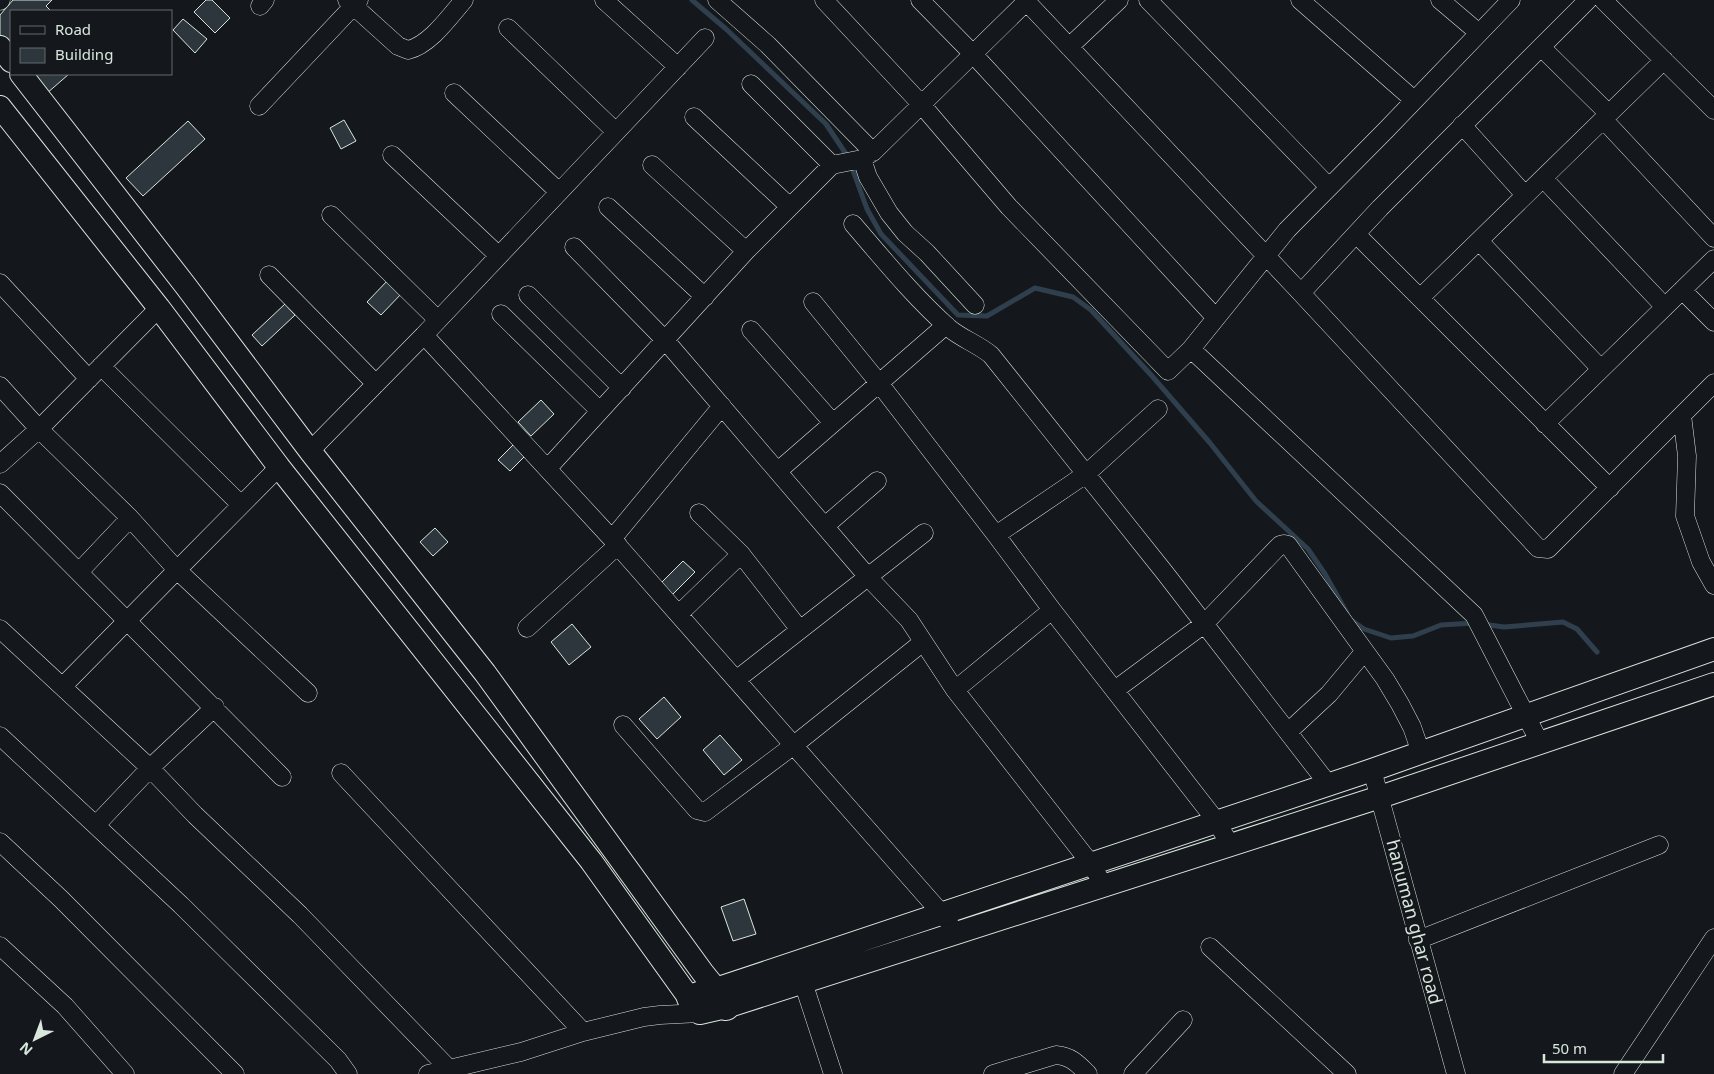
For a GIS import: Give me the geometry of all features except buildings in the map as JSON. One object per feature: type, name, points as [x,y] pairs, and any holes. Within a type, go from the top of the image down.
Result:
[{"type":"highway","points":[[695,1005],[721,998]]},
{"type":"main road","points":[[0,47],[10,60]]},
{"type":"main road","points":[[22,75],[185,284],[310,451],[485,673],[721,998]]},
{"type":"main road","points":[[0,107],[159,308],[279,467],[592,861],[695,1005]]},
{"type":"main road","points":[[721,998],[942,913],[1372,770],[1714,649]]},
{"type":"main road","points":[[1632,678],[1643,708]]},
{"type":"main road","points":[[721,998],[803,982],[1380,797],[1714,684]]},
{"type":"street","points":[[259,106],[354,2],[398,46],[408,50],[422,43],[436,32],[464,0]]},
{"type":"street","points":[[604,0],[678,67]]},
{"type":"street","points":[[717,0],[768,45],[868,178],[889,213],[906,233],[928,252],[975,305]]},
{"type":"street","points":[[824,0],[921,104],[1009,207],[1166,370],[1171,370],[1192,349],[1287,230],[1511,0]]},
{"type":"street","points":[[920,0],[973,54],[1216,318]]},
{"type":"street","points":[[548,468],[746,250],[790,207],[853,160],[921,104],[1026,0],[1538,548],[1548,548],[1714,383]]},
{"type":"street","points":[[1069,47],[1118,0]]},
{"type":"street","points":[[1148,0],[1329,188]]},
{"type":"street","points":[[1300,0],[1414,100]]},
{"type":"street","points":[[1440,0],[1479,33]]},
{"type":"street","points":[[1301,293],[1357,235],[1380,208],[1588,0]]},
{"type":"street","points":[[1603,0],[1714,110]]},
{"type":"street","points":[[508,28],[616,132]]},
{"type":"street","points":[[310,451],[424,335],[705,38]]},
{"type":"street","points":[[1541,47],[1606,116],[1714,238]]},
{"type":"street","points":[[1420,298],[1664,60]]},
{"type":"street","points":[[751,84],[853,160]]},
{"type":"street","points":[[454,93],[559,192]]},
{"type":"street","points":[[694,117],[790,207]]},
{"type":"street","points":[[1462,125],[1525,195]]},
{"type":"street","points":[[392,155],[499,256]]},
{"type":"street","points":[[652,164],[746,250]]},
{"type":"street","points":[[1543,178],[1665,307]]},
{"type":"street","points":[[608,207],[704,297]]},
{"type":"street","points":[[331,215],[438,320]]},
{"type":"street","points":[[853,224],[903,282],[946,325],[956,334],[983,348],[991,355],[1328,784]]},
{"type":"street","points":[[1357,235],[1610,488]]},
{"type":"street","points":[[1479,241],[1601,370]]},
{"type":"street","points":[[574,247],[665,340],[868,577],[909,620],[955,690],[1091,864],[1104,886]]},
{"type":"street","points":[[1546,424],[1714,258]]},
{"type":"street","points":[[269,275],[376,384]]},
{"type":"street","points":[[0,283],[241,505]]},
{"type":"street","points":[[1682,290],[1714,322]]},
{"type":"street","points":[[528,295],[622,388]]},
{"type":"street","points":[[813,302],[879,383],[1217,822],[1230,845]]},
{"type":"street","points":[[0,464],[39,429],[159,308]]},
{"type":"street","points":[[501,314],[600,411]]},
{"type":"street","points":[[778,471],[946,325]]},
{"type":"street","points":[[751,330],[833,424]]},
{"type":"street","points":[[424,335],[615,542],[942,913],[957,933]]},
{"type":"street","points":[[1192,349],[1474,615],[1540,743]]},
{"type":"street","points":[[0,386],[39,429],[130,518],[178,570],[308,693]]},
{"type":"street","points":[[527,628],[615,542],[722,406]]},
{"type":"street","points":[[996,535],[1086,474],[1158,409]]},
{"type":"street","points":[[1682,415],[1687,456],[1685,516],[1701,562],[1714,585]]},
{"type":"street","points":[[63,686],[279,467]]},
{"type":"street","points":[[825,526],[877,481]]},
{"type":"street","points":[[0,493],[215,707],[282,777]]},
{"type":"street","points":[[699,513],[741,554],[800,630]]},
{"type":"street","points":[[79,572],[130,518]]},
{"type":"street","points":[[736,680],[924,533]]},
{"type":"street","points":[[1115,690],[1204,624],[1280,545],[1284,544],[1288,546],[1385,679],[1412,727],[1420,753]]},
{"type":"street","points":[[679,614],[741,554]]},
{"type":"street","points":[[955,690],[1052,610]]},
{"type":"street","points":[[0,629],[150,768],[195,815],[300,915],[452,1071]]},
{"type":"street","points":[[623,725],[697,810],[705,812],[794,745],[923,642]]},
{"type":"street","points":[[1288,732],[1329,694],[1364,652]]},
{"type":"street","points":[[96,825],[150,768],[215,707]]},
{"type":"street","points":[[0,736],[194,918],[338,1060],[348,1074]]},
{"type":"street","name":"hanuman ghar road","points":[[1372,770],[1456,1074]]},
{"type":"street","points":[[340,773],[583,1032]]},
{"type":"street","points":[[0,842],[61,899],[235,1074]]},
{"type":"street","points":[[1418,940],[1660,844]]},
{"type":"street","points":[[1623,1074],[1714,938]]},
{"type":"street","points":[[0,946],[65,1006],[125,1074]]},
{"type":"street","points":[[1210,947],[1347,1074]]},
{"type":"street","points":[[803,982],[833,1074]]},
{"type":"street","points":[[428,1074],[452,1071],[583,1032],[660,1015],[695,1005]]},
{"type":"street","points":[[1133,1074],[1184,1020]]},
{"type":"street","points":[[993,1074],[1056,1055],[1066,1056],[1074,1060],[1088,1074]]},
{"type":"waterway","points":[[692,0],[726,29],[826,124],[848,157]]},
{"type":"waterway","points":[[851,165],[867,209],[881,234],[958,315],[987,316],[1035,288],[1073,297],[1091,310],[1210,443],[1256,501],[1308,549],[1325,574],[1347,613]]},
{"type":"waterway","points":[[1351,620],[1364,629],[1391,638],[1413,636],[1441,625],[1474,623]]},
{"type":"waterway","points":[[1482,624],[1504,627],[1563,622],[1577,629],[1597,652]]}]
